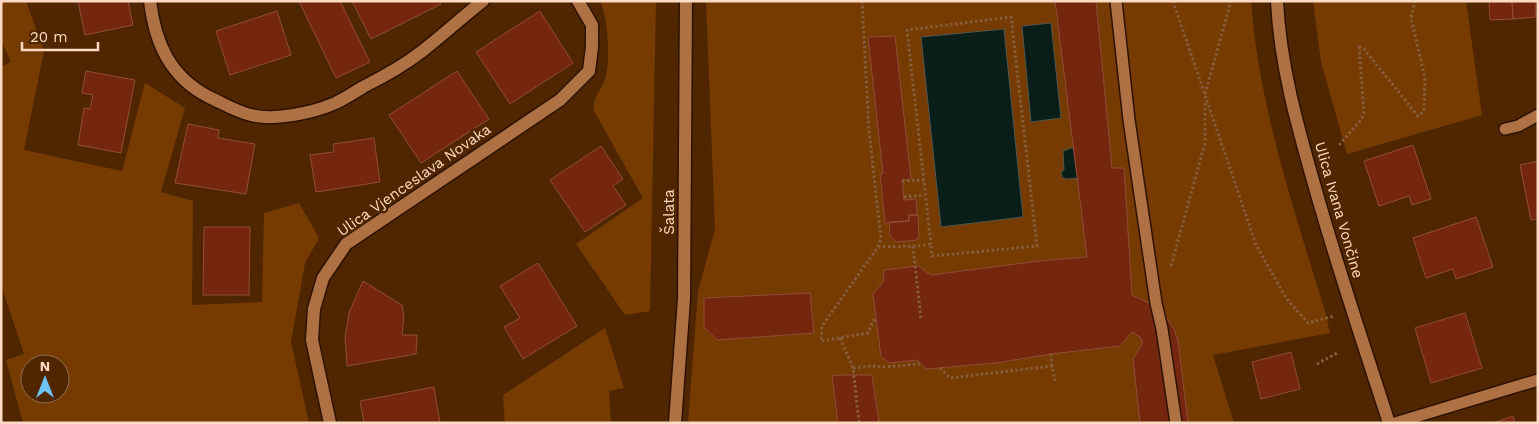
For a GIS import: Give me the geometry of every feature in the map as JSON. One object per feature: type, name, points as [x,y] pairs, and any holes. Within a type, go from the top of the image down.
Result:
[{"type":"street","points":[[150,1],[160,46],[171,66],[193,88],[220,103],[251,115],[276,116],[299,114],[335,104],[393,72],[421,52],[483,1]]},
{"type":"street","name":"Ulica Vjenceslava Novaka","points":[[330,423],[312,340],[314,309],[323,278],[346,244],[560,100],[589,71],[592,25],[578,1]]},
{"type":"street","name":"Šalata","points":[[675,423],[684,299],[686,1]]},
{"type":"street","name":"Ulica Ivana Vončine","points":[[1277,1],[1278,32],[1294,112],[1338,266],[1389,423]]},
{"type":"lane","points":[[1116,1],[1129,120],[1176,423]]},
{"type":"lane","points":[[1505,129],[1518,126],[1538,116]]},
{"type":"lane","points":[[1395,423],[1538,380]]},
{"type":"path","points":[[862,1],[869,131],[881,239],[822,326],[820,341],[868,333],[873,321],[876,319]]},
{"type":"path","points":[[1173,1],[1256,245],[1286,298],[1308,323],[1334,316]]},
{"type":"path","points":[[1171,267],[1205,143],[1205,95],[1231,1]]},
{"type":"path","points":[[1339,145],[1361,120],[1364,113],[1359,46],[1364,49],[1418,116],[1424,111],[1425,78],[1411,18],[1415,1]]},
{"type":"path","points":[[1011,17],[1037,246],[932,256],[924,180],[907,30],[1011,17]]},
{"type":"path","points":[[902,181],[924,180]]},
{"type":"path","points":[[904,197],[926,195]]},
{"type":"path","points":[[878,246],[931,244]]},
{"type":"path","points":[[912,246],[921,319]]},
{"type":"path","points":[[840,338],[853,368],[859,423]]},
{"type":"path","points":[[1317,364],[1337,353]]},
{"type":"path","points":[[1051,354],[1054,382]]},
{"type":"path","points":[[853,368],[871,366],[885,368],[920,364]]},
{"type":"path","points":[[940,368],[950,378],[1052,366]]},
{"type":"shaded area","points":[[1,1],[26,1],[44,51],[24,150],[122,171],[145,83],[185,108],[161,192],[193,201],[192,305],[262,302],[264,213],[299,203],[319,238],[305,263],[291,342],[309,423],[23,423],[6,360],[20,355],[20,404],[70,404],[70,354],[24,354],[1,285],[1,67],[11,62],[1,40]]},
{"type":"shaded area","points":[[600,1],[656,1],[650,311],[625,315],[576,244],[643,198],[594,111],[594,102],[605,79],[608,62],[607,28]]},
{"type":"shaded area","points":[[706,1],[1251,1],[1255,41],[1279,158],[1330,333],[1213,355],[1234,423],[688,423],[698,291],[715,229]]},
{"type":"shaded area","points":[[1313,1],[1466,1],[1482,115],[1347,154],[1321,62]]},
{"type":"shaded area","points":[[605,328],[624,388],[609,391],[611,423],[505,423],[503,395]]},
{"type":"water","points":[[1051,23],[1061,118],[1031,122],[1022,26]]},
{"type":"water","points":[[1004,29],[1023,217],[941,227],[921,37]]},
{"type":"water","points":[[1088,147],[1089,178],[1066,179],[1062,177],[1061,172],[1064,170],[1063,151],[1071,148]]},
{"type":"building","points":[[78,1],[128,1],[133,25],[85,35]]},
{"type":"building","points":[[299,1],[340,1],[370,62],[336,78]]},
{"type":"building","points":[[352,1],[440,1],[441,4],[371,39]]},
{"type":"building","points":[[1055,1],[1096,1],[1112,168],[1124,168],[1132,295],[1162,311],[1174,329],[1178,341],[1188,423],[1140,423],[1133,359],[1143,342],[1140,337],[1132,332],[1120,346],[996,363],[926,369],[917,360],[890,363],[881,357],[873,294],[883,282],[884,270],[918,266],[931,275],[1039,261],[1087,257]]},
{"type":"building","points":[[1489,1],[1512,1],[1513,19],[1490,20]]},
{"type":"building","points":[[1512,1],[1535,1],[1536,17],[1513,19]]},
{"type":"building","points":[[277,11],[291,55],[230,75],[216,31]]},
{"type":"building","points":[[540,11],[573,63],[510,104],[476,52]]},
{"type":"building","points":[[895,36],[911,179],[902,180],[904,200],[916,199],[917,215],[909,215],[909,221],[885,223],[880,174],[883,174],[868,37]]},
{"type":"building","points":[[86,71],[135,80],[121,153],[78,145],[84,108],[90,109],[93,95],[82,93]]},
{"type":"building","points":[[457,71],[489,119],[421,163],[389,115]]},
{"type":"building","points":[[188,124],[219,130],[218,138],[255,144],[246,194],[175,183]]},
{"type":"building","points":[[374,138],[380,182],[316,192],[310,155],[334,152],[333,144]]},
{"type":"building","points":[[1413,145],[1431,199],[1412,205],[1409,196],[1379,206],[1364,161]]},
{"type":"building","points":[[601,146],[623,179],[613,186],[626,205],[585,232],[550,180]]},
{"type":"building","points":[[1538,161],[1538,219],[1531,220],[1520,165]]},
{"type":"building","points":[[909,215],[918,215],[919,235],[917,240],[896,242],[890,236],[889,222],[909,221]]},
{"type":"building","points":[[1476,217],[1493,267],[1456,279],[1453,269],[1426,278],[1413,238]]},
{"type":"building","points":[[204,227],[250,227],[249,295],[203,295]]},
{"type":"building","points":[[538,263],[577,326],[523,359],[504,327],[520,318],[500,286]]},
{"type":"building","points":[[363,281],[402,305],[404,317],[402,335],[417,335],[416,354],[347,366],[345,337],[349,313]]},
{"type":"building","points":[[810,293],[814,333],[717,340],[704,327],[704,298]]},
{"type":"building","points":[[1465,313],[1482,368],[1431,383],[1415,328]]},
{"type":"building","points":[[1291,352],[1300,389],[1261,399],[1252,362]]},
{"type":"building","points":[[872,375],[879,423],[838,423],[832,376]]},
{"type":"building","points":[[434,387],[440,423],[364,423],[360,401]]},
{"type":"building","points":[[1513,416],[1515,423],[1493,423]]}]
